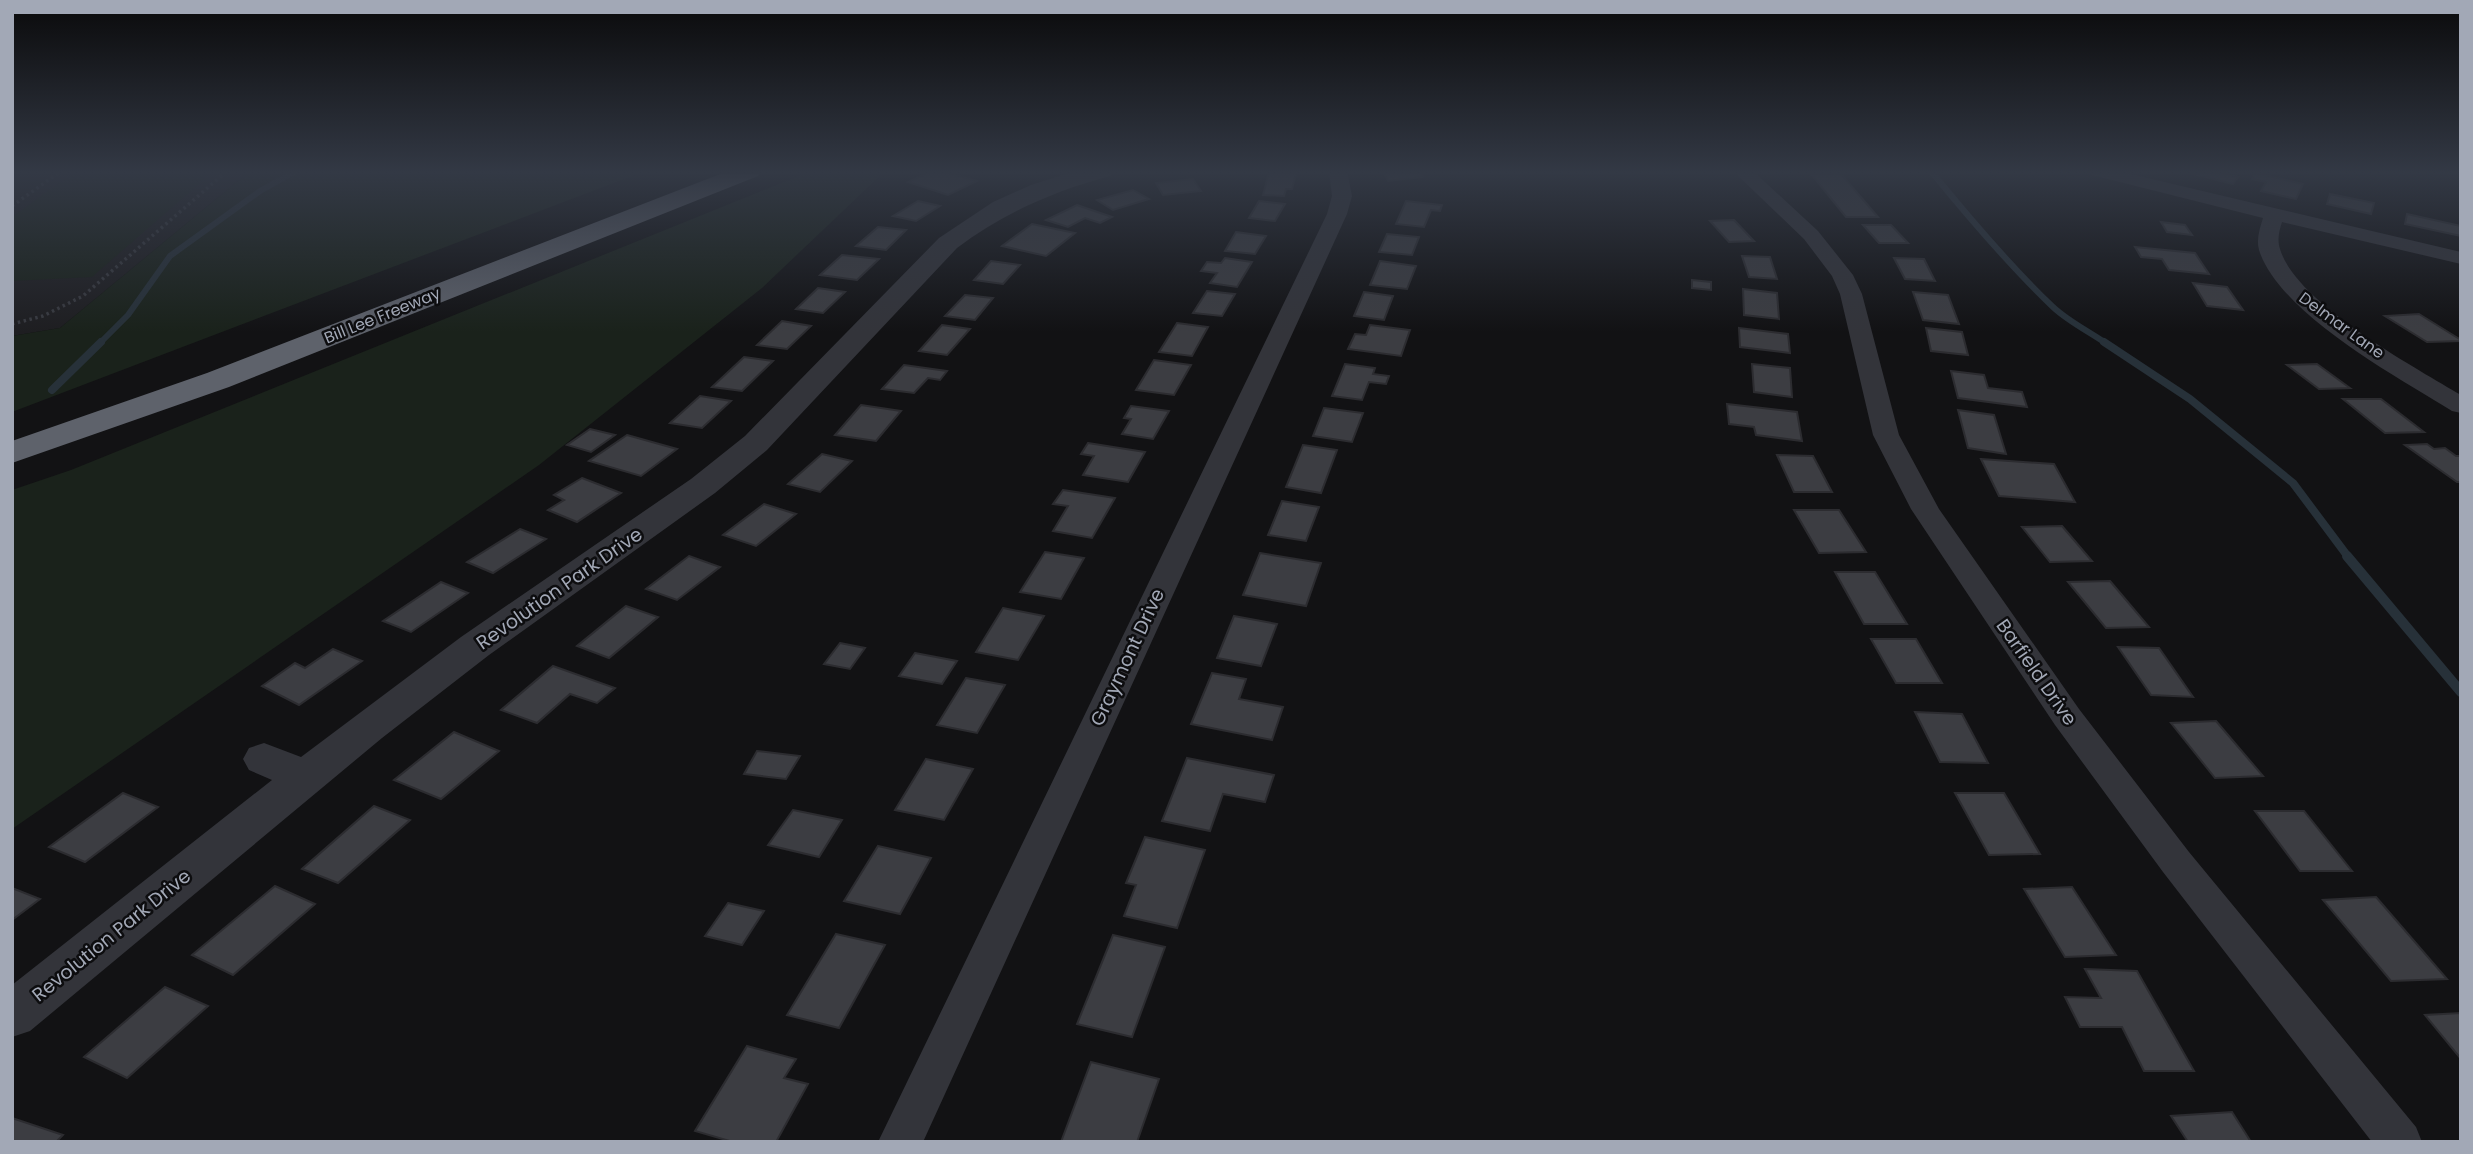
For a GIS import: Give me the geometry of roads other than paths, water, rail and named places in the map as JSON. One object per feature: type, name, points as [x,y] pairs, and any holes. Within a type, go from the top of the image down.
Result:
[{"type":"highway","name":"Bill Lee Freeway","points":[[12,426],[556,225]]},
{"type":"highway","name":"Bill Lee Freeway","points":[[12,453],[218,380],[612,225]]},
{"type":"street","name":"Revolution Park Drive","points":[[12,1015],[307,776],[475,646],[703,486],[756,443],[948,243],[971,225]]},
{"type":"street","name":"Graymont Drive","points":[[900,1142],[1331,225]]},
{"type":"street","name":"Barfield Drive","points":[[1800,225],[1842,275],[1851,294],[1886,435],[1925,509],[2067,717],[2168,851],[2400,1142]]},
{"type":"street","name":"Delmar Lane","points":[[2271,225],[2268,236],[2270,251],[2278,270],[2295,290],[2363,343],[2461,407]]},
{"type":"street","points":[[2320,225],[2461,258]]},
{"type":"street","points":[[264,759],[307,776]]},
{"type":"waterway","points":[[101,342],[128,315],[170,256],[213,225]]},
{"type":"waterway","points":[[1976,225],[2053,307],[2107,344]]},
{"type":"waterway","points":[[52,390],[101,342]]},
{"type":"waterway","points":[[2104,342],[2190,399],[2293,483],[2349,558]]},
{"type":"waterway","points":[[2347,556],[2461,692]]}]
